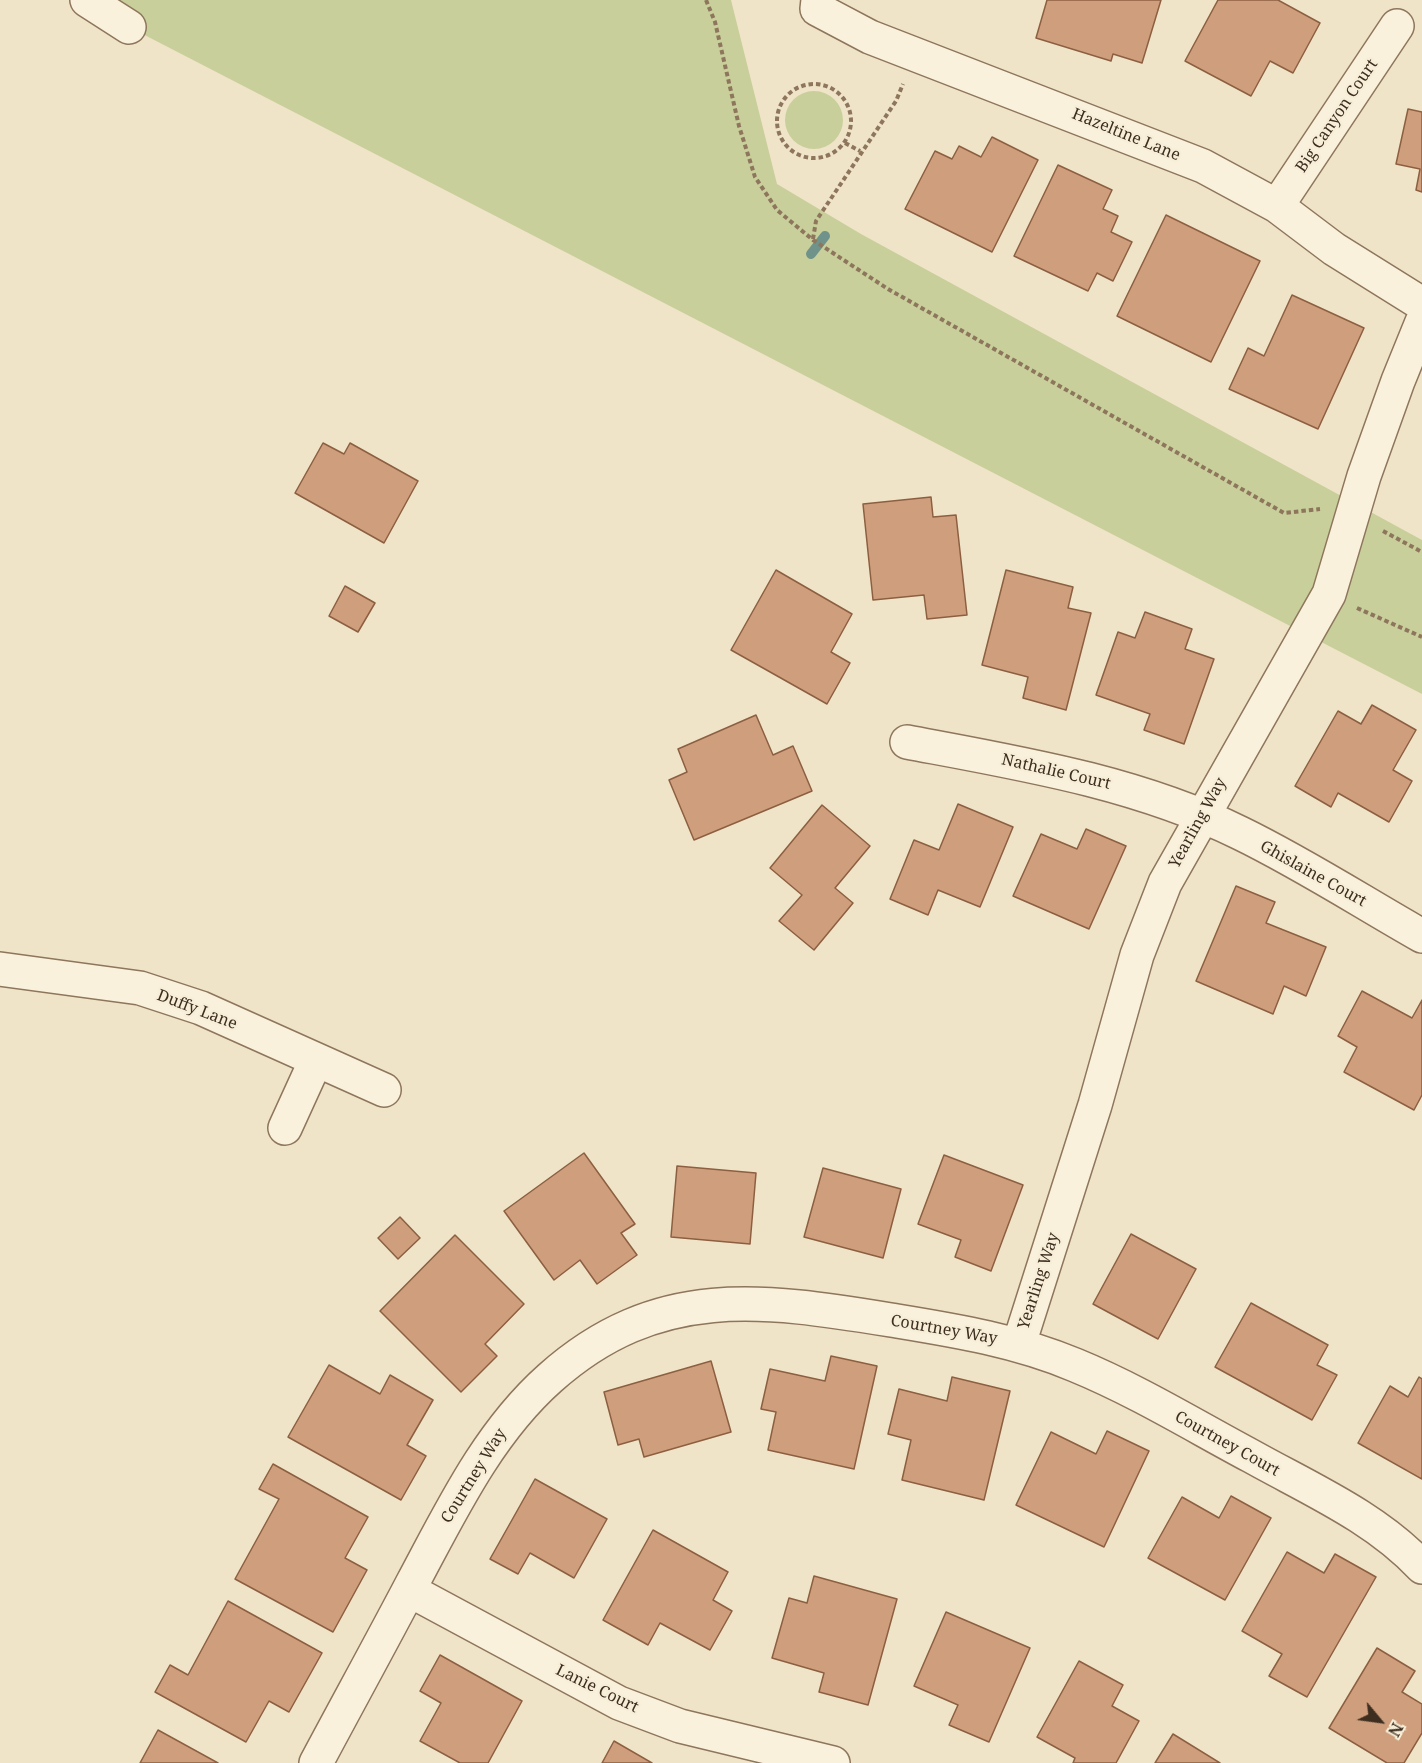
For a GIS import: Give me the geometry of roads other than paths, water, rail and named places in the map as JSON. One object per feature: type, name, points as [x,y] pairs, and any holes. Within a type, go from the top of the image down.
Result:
[{"type":"street","points":[[87,0],[129,27]]},
{"type":"street","name":"Hazeltine Lane","points":[[819,0],[817,9],[870,37],[917,53],[1203,166],[1277,206],[1334,249],[1422,304]]},
{"type":"street","name":"Big Canyon Court","points":[[1277,206],[1397,26]]},
{"type":"street","name":"Yearling Way","points":[[1019,1344],[1095,1105],[1137,955],[1165,883],[1329,594],[1352,517],[1398,381],[1422,322]]},
{"type":"street","name":"Nathalie Court","points":[[907,742],[1003,759],[1126,789],[1201,817]]},
{"type":"street","name":"Ghislaine Court","points":[[1201,817],[1239,833],[1422,936]]},
{"type":"street","name":"Duffy Lane","points":[[0,969],[140,988],[201,1008],[384,1089]]},
{"type":"street","points":[[285,1128],[316,1059]]},
{"type":"street","name":"Courtney Way","points":[[316,1763],[484,1455],[513,1415],[551,1377],[604,1340],[638,1323],[681,1308],[724,1303],[797,1305],[971,1333],[1019,1344]]},
{"type":"street","name":"Courtney Court","points":[[1019,1344],[1076,1365],[1133,1392],[1351,1511],[1402,1546],[1422,1567]]},
{"type":"street","name":"Lanie Court","points":[[409,1590],[619,1703],[680,1726],[833,1763]]},
{"type":"waterway","points":[[811,254],[825,236]]}]
